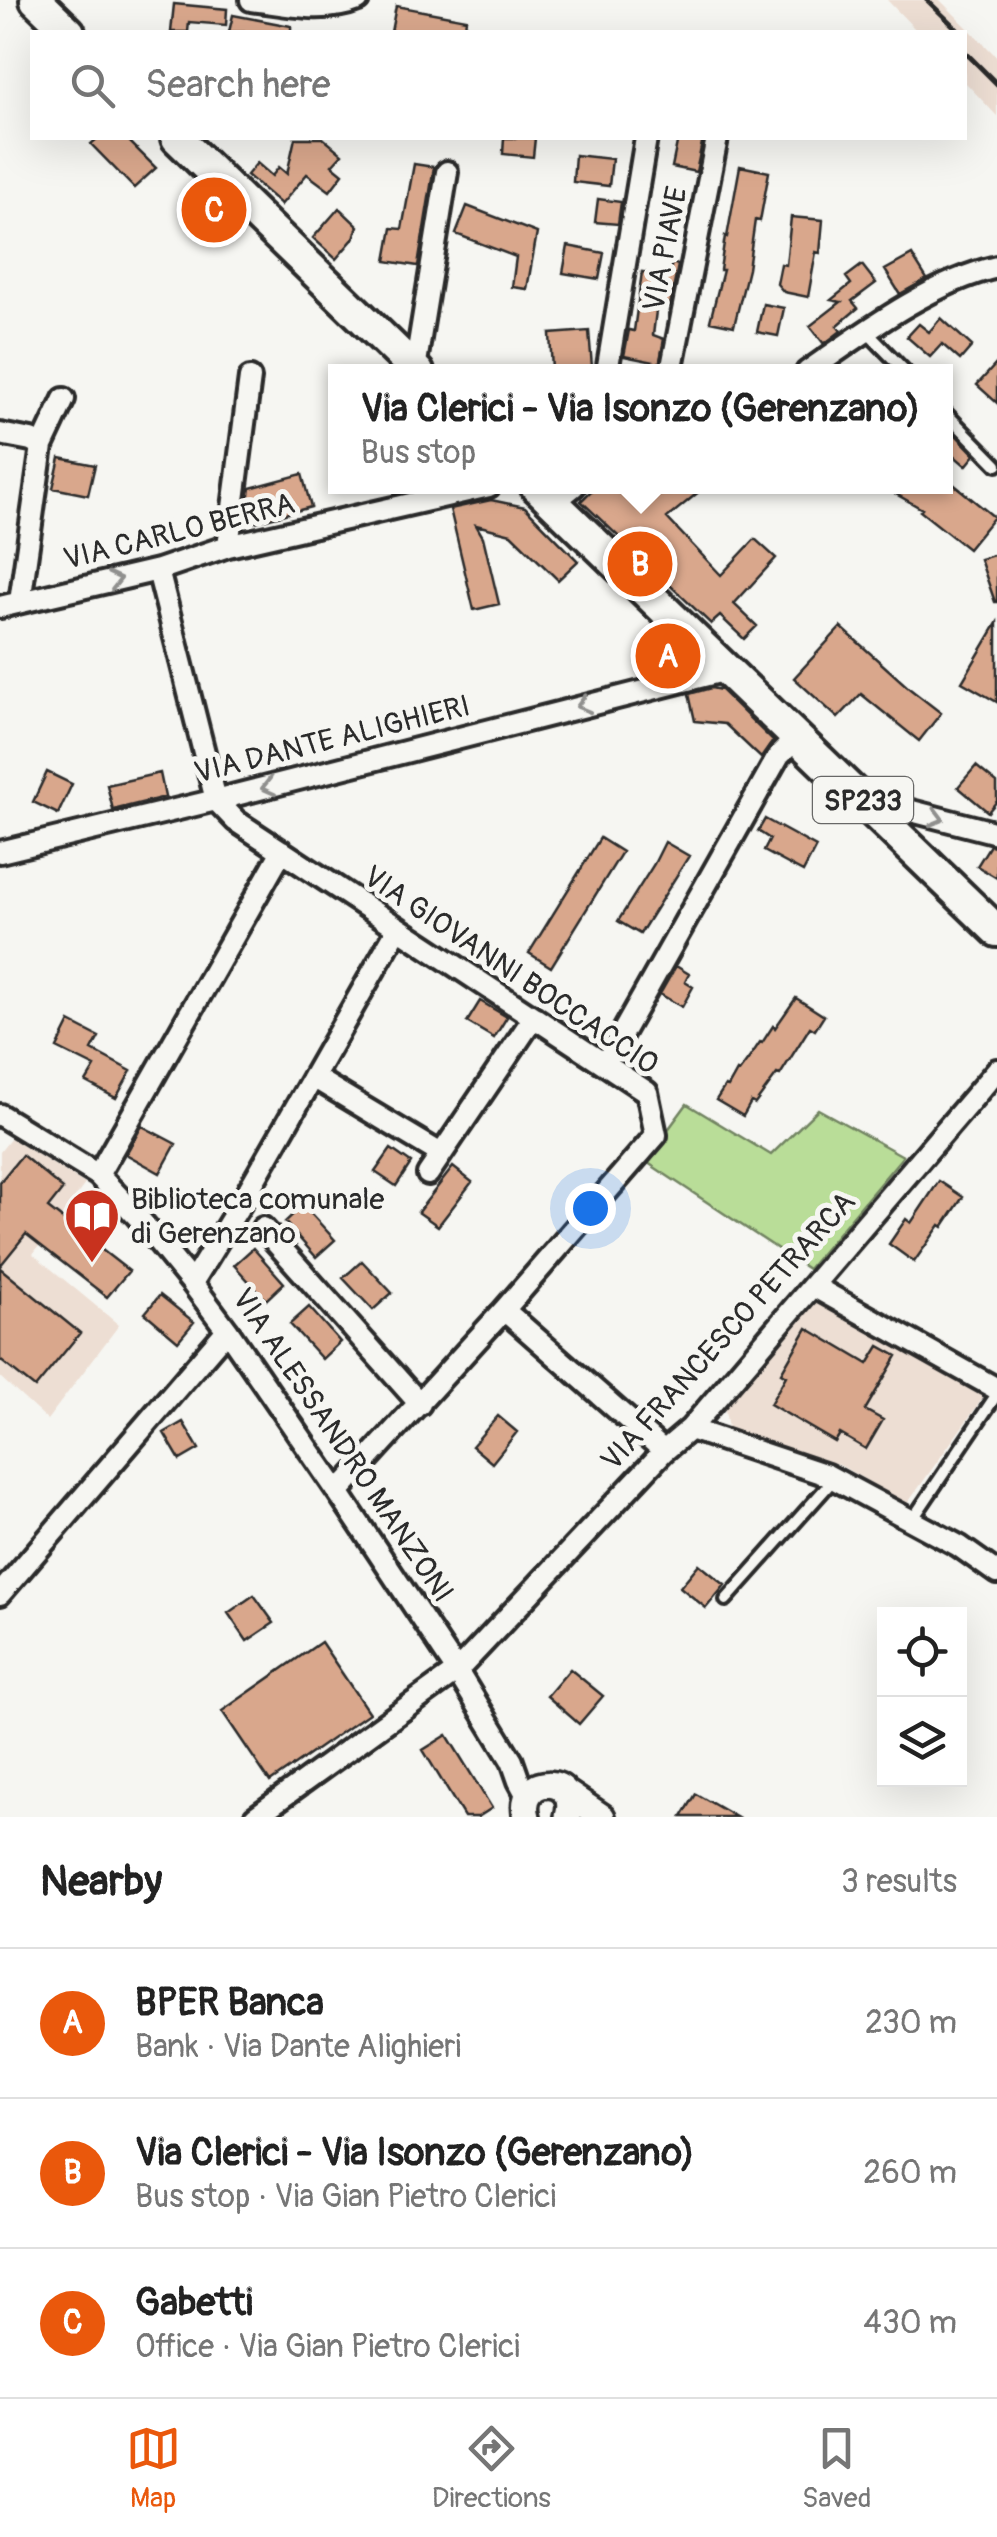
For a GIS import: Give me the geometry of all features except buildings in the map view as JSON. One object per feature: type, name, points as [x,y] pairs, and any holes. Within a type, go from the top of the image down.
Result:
[{"type":"main road","points":[[36,0],[67,30]]},
{"type":"main road","points":[[179,140],[411,364]]},
{"type":"main road","name":"SP233","points":[[556,494],[727,670],[997,931]]},
{"type":"street","points":[[251,0],[308,7],[358,0]]},
{"type":"street","points":[[608,364],[646,140]]},
{"type":"street","name":"VIA PIAVE","points":[[673,364],[716,140]]},
{"type":"street","points":[[418,364],[447,172]]},
{"type":"street","points":[[819,364],[945,285],[997,267]]},
{"type":"street","points":[[228,546],[250,378]]},
{"type":"street","points":[[10,604],[42,446],[64,399]]},
{"type":"street","points":[[0,434],[42,446]]},
{"type":"street","name":"VIA CARLO BERRA","points":[[10,604],[158,570],[228,546],[454,494]]},
{"type":"street","points":[[158,570],[216,800]]},
{"type":"street","points":[[677,681],[688,673],[694,637]]},
{"type":"street","name":"VIA DANTE ALIGHIERI","points":[[0,852],[727,670]]},
{"type":"street","points":[[605,1064],[780,755],[797,737]]},
{"type":"street","name":"VIA GIOVANNI BOCCACCIO","points":[[216,800],[236,821],[648,1092],[656,1135],[338,1492]]},
{"type":"street","points":[[878,814],[892,806],[997,833]]},
{"type":"street","points":[[98,1175],[282,852]]},
{"type":"street","points":[[192,1283],[244,1200],[398,928]]},
{"type":"street","points":[[428,1174],[534,1017]]},
{"type":"street","name":"VIA FRANCESCO PETRARCA","points":[[255,1817],[457,1671],[664,1450],[690,1429],[997,1070]]},
{"type":"street","points":[[313,1077],[441,1154]]},
{"type":"street","name":"VIA ALESSANDRO MANZONI","points":[[3,1122],[98,1175],[138,1216],[192,1283],[457,1671],[512,1761],[524,1808]]},
{"type":"street","points":[[263,1228],[420,1404]]},
{"type":"street","points":[[813,1286],[997,1392]]},
{"type":"street","points":[[504,1310],[664,1450]]},
{"type":"street","points":[[0,1594],[227,1330]]},
{"type":"street","points":[[690,1429],[834,1479],[959,1546],[997,1573]]},
{"type":"street","name":"VIA ALESSANDRO MANZONI","points":[[512,1761],[562,1798],[602,1817]]},
{"type":"street","points":[[524,1808],[538,1786],[562,1798]]},
{"type":"lane","points":[[866,331],[898,364]]},
{"type":"lane","points":[[953,420],[997,465]]},
{"type":"lane","points":[[912,1520],[997,1392]]},
{"type":"lane","points":[[726,1600],[834,1479]]},
{"type":"shaded area","points":[[887,0],[940,0],[997,57],[997,116],[967,84],[967,30],[916,30]]},
{"type":"shaded area","points":[[11,1138],[85,1184],[33,1254],[119,1325],[47,1420],[0,1377],[0,1152]]},
{"type":"shaded area","points":[[816,1300],[985,1395],[907,1504],[838,1464],[743,1439],[728,1428],[724,1404]]},
{"type":"green space","points":[[687,1104],[771,1155],[818,1109],[903,1156],[808,1269],[645,1161]]},
{"type":"railway","points":[[927,0],[958,30]]},
{"type":"railway","points":[[967,54],[997,84]]},
{"type":"place","name":"Gabetti","points":[[214,210]]},
{"type":"place","name":"Via Clerici - Via Isonzo (Gerenzano)","points":[[640,564]]},
{"type":"place","name":"BPER Banca","points":[[668,656]]},
{"type":"place","name":"Biblioteca comunale di Gerenzano","points":[[92,1265]]}]
